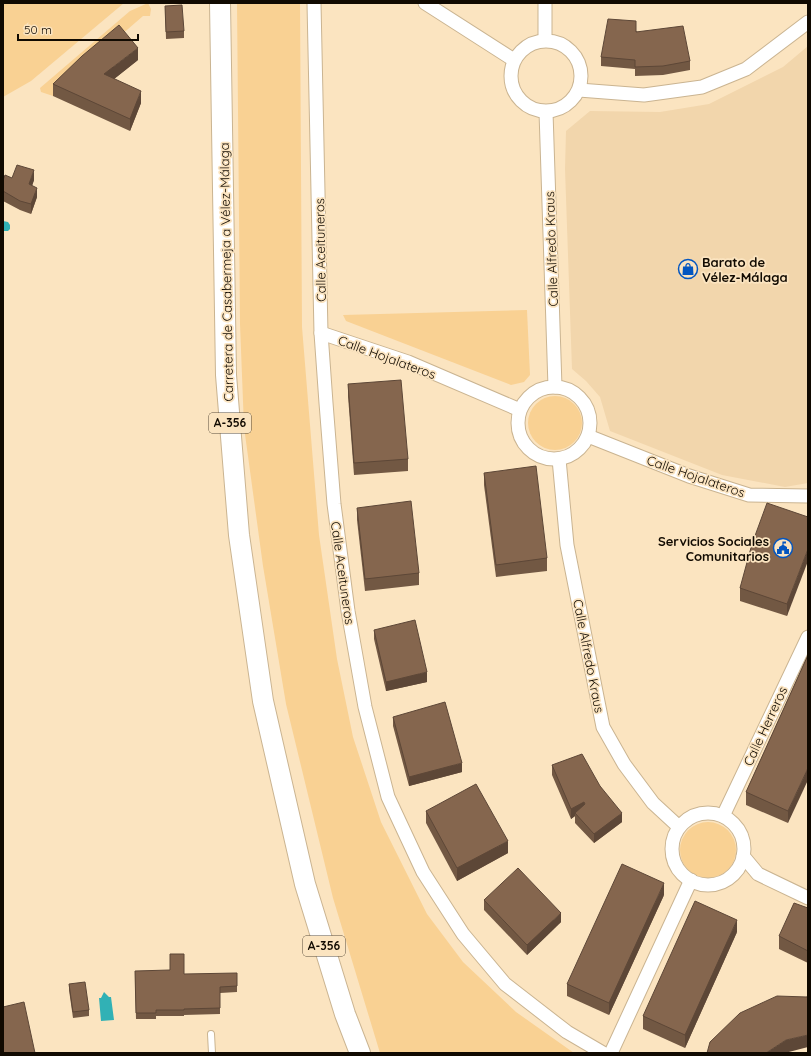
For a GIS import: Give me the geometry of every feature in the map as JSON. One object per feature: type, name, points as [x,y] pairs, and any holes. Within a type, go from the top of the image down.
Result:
[{"type":"main road","name":"Carretera de Casabermeja a Vélez-Málaga","points":[[220,3],[226,375],[239,535],[264,700],[305,884],[345,1014],[360,1053]]},
{"type":"street","name":"Calle Aceituneros","points":[[314,3],[321,332],[334,504],[348,611],[365,707],[388,797],[423,872],[463,934],[505,984],[567,1032],[603,1053]]},
{"type":"street","points":[[426,3],[514,60]]},
{"type":"street","points":[[545,3],[545,40]]},
{"type":"street","points":[[579,90],[644,95],[702,87],[746,69],[808,22]]},
{"type":"street","points":[[545,40],[559,43],[571,50],[579,62],[582,76],[579,90],[572,101],[560,109],[546,112],[532,109],[520,101],[512,88],[510,74],[514,60],[522,50],[533,43],[545,40]]},
{"type":"street","name":"Calle Alfredo Kraus","points":[[546,112],[555,386]]},
{"type":"street","name":"Calle Hojalateros","points":[[321,332],[408,362],[520,410]]},
{"type":"street","points":[[555,386],[568,390],[580,397],[587,409],[590,422],[588,436],[581,447],[571,455],[559,459],[544,458],[530,451],[521,440],[517,425],[520,410],[528,397],[540,389],[555,386]]},
{"type":"street","name":"Calle Hojalateros","points":[[588,436],[689,476],[749,495],[808,496]]},
{"type":"street","name":"Calle Alfredo Kraus","points":[[559,459],[567,545],[603,727],[624,764],[653,803],[679,827]]},
{"type":"street","name":"Calle Herreros","points":[[723,816],[808,637]]},
{"type":"street","points":[[711,813],[723,816],[733,823],[740,833],[744,844],[740,866],[725,881],[714,884],[702,884],[691,880],[681,873],[674,863],[672,851],[673,838],[679,827],[688,819],[699,814],[711,813]]},
{"type":"street","points":[[743,856],[758,874]]},
{"type":"street","points":[[734,873],[758,874],[808,898]]},
{"type":"street","points":[[611,1053],[691,880]]},
{"type":"lane","points":[[211,1034],[212,1053]]},
{"type":"shaded area","points":[[3,3],[124,3],[31,81],[3,97]]},
{"type":"shaded area","points":[[148,3],[151,9],[150,16],[143,16],[53,96],[41,92],[40,88],[130,11]]},
{"type":"shaded area","points":[[237,3],[300,3],[302,327],[319,535],[337,659],[353,737],[381,822],[427,914],[463,962],[516,1012],[574,1053],[380,1053],[333,898],[286,704],[263,566],[244,427],[240,324]]},
{"type":"shaded area","name":"Barato de Vélez-Málaga","points":[[808,46],[808,483],[785,487],[722,475],[610,431],[600,397],[586,381],[572,369],[565,169],[566,131],[590,111],[660,112],[709,104],[783,67]]},
{"type":"shaded area","points":[[527,310],[530,375],[524,382],[511,385],[346,321],[343,315]]},
{"type":"shaded area","points":[[555,396],[565,398],[574,404],[580,413],[582,423],[580,433],[574,442],[565,448],[555,450],[545,448],[536,442],[530,433],[528,423],[530,413],[536,404],[545,398]]},
{"type":"shaded area","points":[[703,822],[713,822],[728,830],[734,839],[736,850],[734,861],[728,870],[713,878],[703,878],[692,873],[685,866],[680,855],[680,845],[685,834],[692,827]]},
{"type":"water","points":[[3,221],[8,222],[10,225],[10,229],[8,231],[3,231]]},
{"type":"water","points":[[104,992],[111,997],[114,1020],[101,1021],[99,998],[101,998]]},
{"type":"building","points":[[182,5],[184,31],[166,32],[165,6]]},
{"type":"building","points":[[608,19],[636,21],[636,32],[683,26],[690,61],[663,66],[635,67],[635,60],[601,57]]},
{"type":"building","points":[[119,25],[138,48],[104,74],[141,91],[130,119],[53,84],[82,56]]},
{"type":"building","points":[[17,165],[34,170],[29,184],[37,188],[31,204],[20,201],[3,191],[3,180],[5,175],[12,178]]},
{"type":"building","points":[[401,380],[408,459],[354,463],[348,384]]},
{"type":"building","points":[[536,466],[547,558],[496,565],[484,473]]},
{"type":"building","points":[[411,501],[419,573],[365,579],[357,508]]},
{"type":"building","points":[[767,503],[808,517],[808,549],[787,604],[740,588],[752,544]]},
{"type":"building","points":[[415,620],[427,672],[386,682],[374,630]]},
{"type":"building","points":[[808,655],[808,768],[788,811],[746,792]]},
{"type":"building","points":[[445,702],[462,763],[409,777],[393,717]]},
{"type":"building","points":[[582,754],[600,786],[622,813],[594,834],[575,813],[585,804],[584,802],[571,809],[552,765]]},
{"type":"building","points":[[476,784],[508,841],[457,868],[426,811]]},
{"type":"building","points":[[622,864],[664,883],[609,1003],[567,984]]},
{"type":"building","points":[[518,868],[561,913],[527,945],[484,900]]},
{"type":"building","points":[[695,901],[737,920],[685,1035],[643,1016]]},
{"type":"building","points":[[794,903],[808,908],[808,951],[779,936]]},
{"type":"building","points":[[170,954],[184,954],[184,974],[237,973],[237,986],[220,987],[220,1008],[156,1010],[156,1013],[136,1013],[135,971],[170,970]]},
{"type":"building","points":[[85,982],[89,1010],[73,1012],[69,984]]},
{"type":"building","points":[[808,995],[808,1035],[786,1040],[766,1053],[707,1053],[710,1042],[740,1013],[777,996],[807,997]]},
{"type":"building","points":[[24,1002],[35,1053],[3,1053],[3,1007]]},
{"type":"place","name":"Barato de Vélez-Málaga","points":[[688,269]]},
{"type":"place","name":"Servicios Sociales Comunitarios","points":[[783,548]]}]
